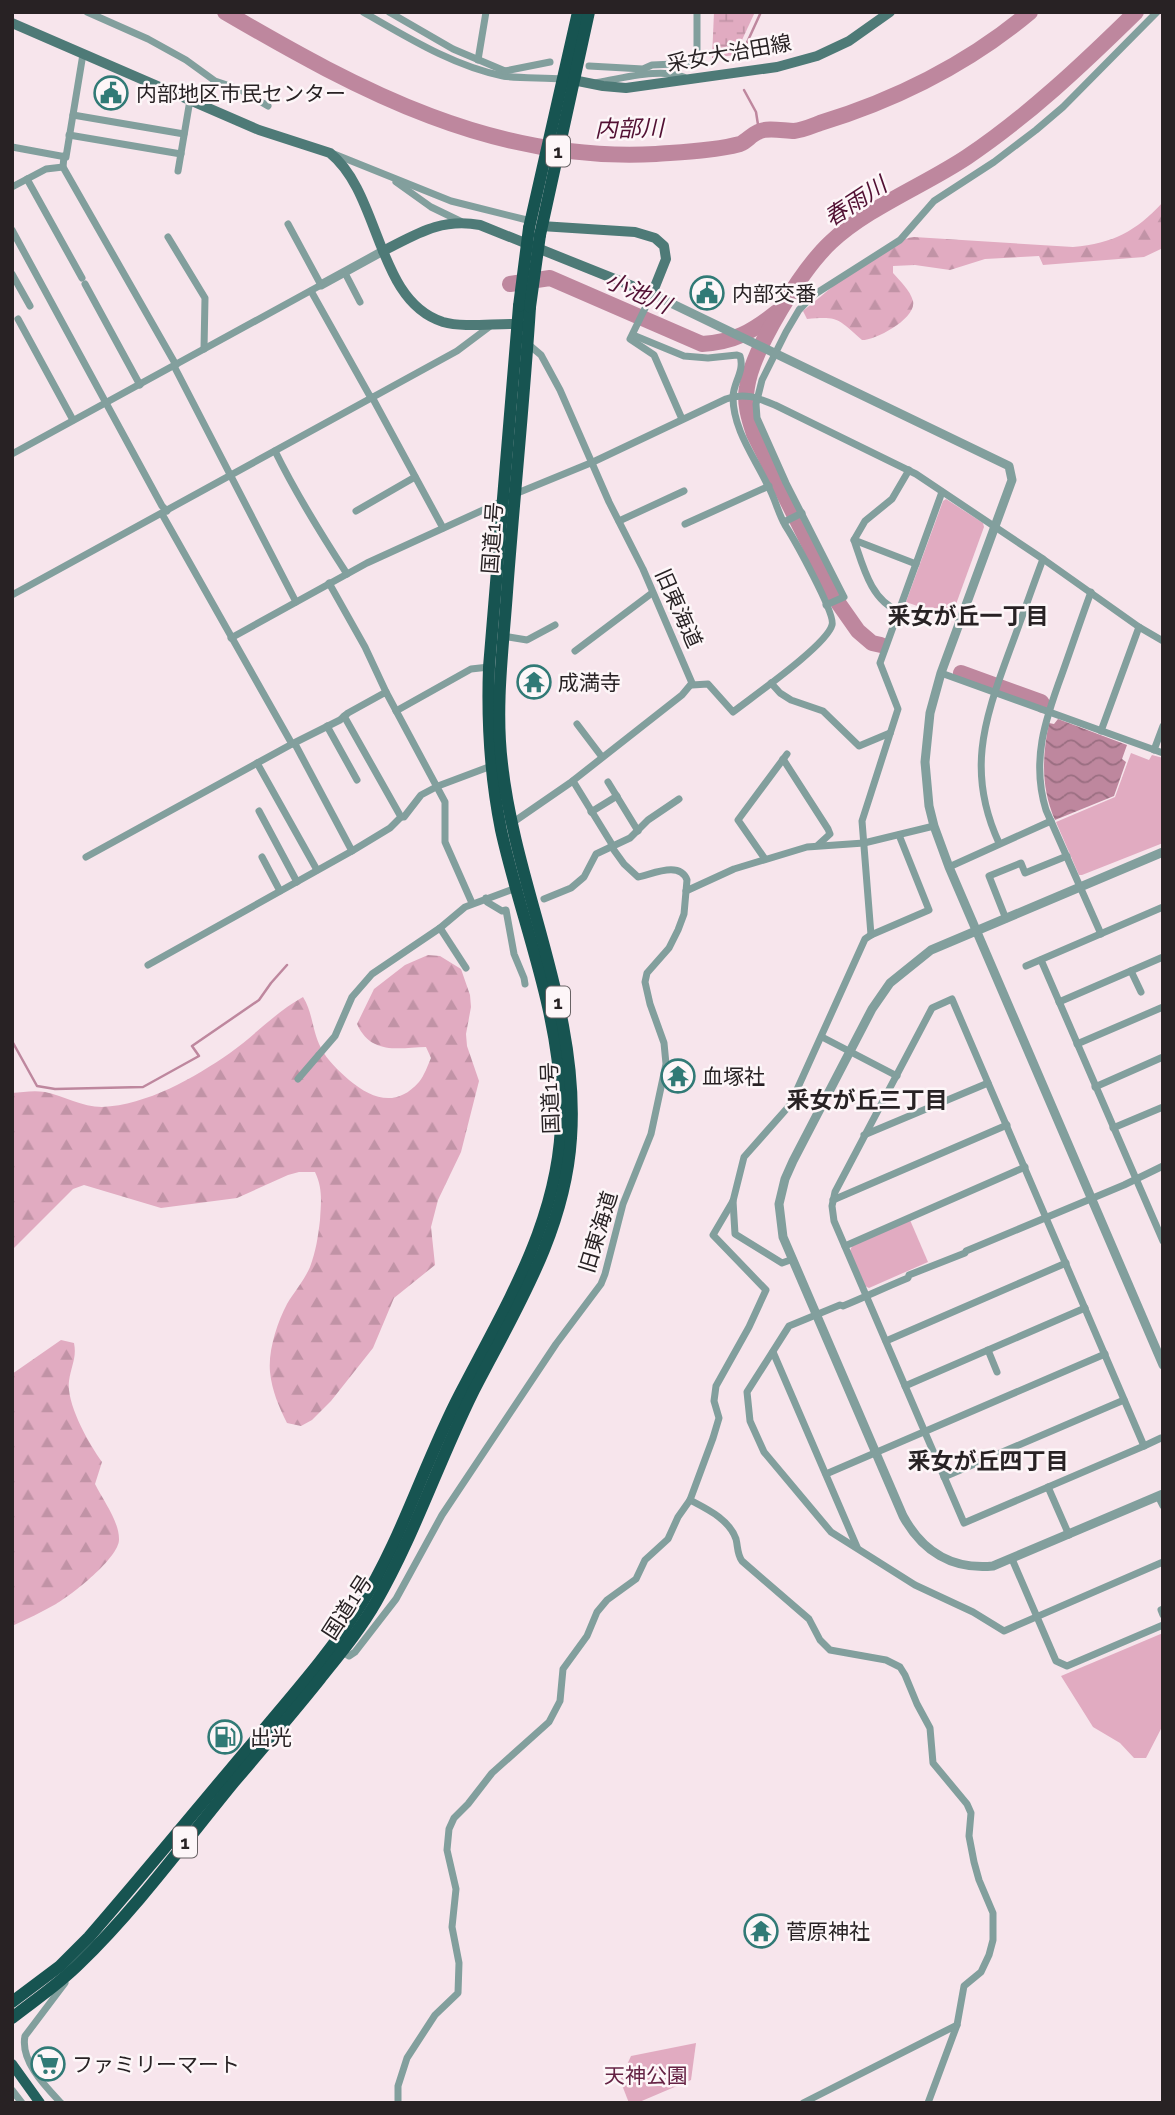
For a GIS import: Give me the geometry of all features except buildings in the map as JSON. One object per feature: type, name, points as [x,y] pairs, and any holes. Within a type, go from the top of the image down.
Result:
[{"type":"highway","name":"国道1号","points":[[567,85],[578,12]]},
{"type":"highway","name":"国道1号","points":[[12,2018],[79,1964],[93,1941],[374,1606],[395,1568],[453,1434],[536,1269],[555,1225],[570,1153],[571,1081],[560,1009],[502,830],[496,764],[488,717],[489,667],[518,324],[524,306],[536,222],[567,85],[589,12]]},
{"type":"highway","name":"国道1号","points":[[521,886],[512,823],[496,764],[503,636],[527,344],[524,306]]},
{"type":"highway","name":"国道1号","points":[[12,2002],[93,1941]]},
{"type":"main road","name":"采女大治田線","points":[[567,85],[592,83],[626,88],[777,67],[817,56],[849,41],[890,12]]},
{"type":"main road","points":[[12,23],[259,131],[320,149],[340,161],[355,180],[383,251],[408,297],[425,313],[447,323],[518,324]]},
{"type":"main road","points":[[383,251],[442,224],[464,222],[480,225],[649,299],[666,259],[664,246],[655,237],[635,232],[536,222]]},
{"type":"main road","points":[[12,2064],[35,2101]]},
{"type":"street","points":[[87,12],[148,39],[187,60],[215,81],[239,89],[268,106]]},
{"type":"street","points":[[363,12],[452,60],[567,85]]},
{"type":"street","points":[[389,12],[505,73],[550,62]]},
{"type":"street","points":[[478,60],[486,12]]},
{"type":"street","points":[[592,83],[643,71],[652,65],[697,63],[697,12]]},
{"type":"street","points":[[827,604],[844,597],[765,440],[757,418],[755,397],[771,353],[794,317],[812,296],[900,240],[934,201],[994,162],[1036,130],[1063,107],[1157,12]]},
{"type":"street","points":[[12,147],[66,157],[83,54]]},
{"type":"street","points":[[589,66],[683,75],[690,80]]},
{"type":"street","points":[[178,171],[190,100]]},
{"type":"street","points":[[73,115],[184,134]]},
{"type":"street","points":[[69,135],[181,154]]},
{"type":"street","points":[[320,149],[451,201],[536,222]]},
{"type":"street","points":[[60,156],[175,365],[296,601]]},
{"type":"street","points":[[55,168],[60,156]]},
{"type":"street","points":[[12,187],[46,169],[64,167]]},
{"type":"street","points":[[384,173],[431,207],[464,222]]},
{"type":"street","points":[[27,179],[140,385]]},
{"type":"street","points":[[288,225],[321,285]]},
{"type":"street","points":[[12,230],[231,638],[352,851]]},
{"type":"street","points":[[169,237],[205,298],[204,349]]},
{"type":"street","points":[[12,454],[383,251]]},
{"type":"street","points":[[345,273],[360,302]]},
{"type":"street","points":[[12,274],[30,306]]},
{"type":"street","points":[[312,291],[443,528]]},
{"type":"street","points":[[682,419],[654,355],[630,339],[649,299],[713,325],[1009,466],[1012,480],[941,673],[930,713],[926,746],[927,785],[934,826],[948,867],[1163,1365]]},
{"type":"street","points":[[18,319],[73,420]]},
{"type":"street","points":[[12,595],[457,351],[494,323]]},
{"type":"street","points":[[512,823],[573,781],[691,685],[708,684],[733,712],[820,644],[831,629],[833,621],[741,433],[736,396],[742,364],[740,356],[684,356],[633,334]]},
{"type":"street","name":"旧東海道","points":[[527,344],[541,355],[593,462],[691,678],[691,685]]},
{"type":"street","points":[[231,638],[346,574],[514,495],[736,396],[755,397],[909,470],[1163,641]]},
{"type":"street","points":[[275,451],[300,502],[312,516],[346,574]]},
{"type":"street","points":[[899,611],[888,607],[869,582],[855,540],[865,522],[892,499],[909,470]]},
{"type":"street","points":[[356,511],[415,477]]},
{"type":"street","points":[[685,524],[769,486]]},
{"type":"street","points":[[619,521],[684,491]]},
{"type":"street","points":[[871,935],[862,821],[898,709],[880,663],[942,492]]},
{"type":"street","points":[[786,521],[801,514]]},
{"type":"street","points":[[855,540],[916,564]]},
{"type":"street","points":[[999,843],[987,811],[981,765],[984,726],[1043,559]]},
{"type":"street","points":[[329,583],[438,786],[446,807],[445,842],[472,903]]},
{"type":"street","points":[[1091,592],[1048,712],[1041,736],[1038,765],[1043,799],[1051,821],[1101,934]]},
{"type":"street","points":[[575,651],[652,593]]},
{"type":"street","points":[[503,636],[527,640],[555,625]]},
{"type":"street","points":[[1101,731],[1139,627]]},
{"type":"street","points":[[396,711],[471,669],[489,667]]},
{"type":"street","points":[[941,673],[996,688],[1048,712],[1163,753]]},
{"type":"street","points":[[771,682],[791,701],[823,711],[859,746],[890,733]]},
{"type":"street","points":[[86,857],[386,692]]},
{"type":"street","points":[[344,716],[401,817]]},
{"type":"street","points":[[576,724],[601,757]]},
{"type":"street","points":[[327,726],[357,780]]},
{"type":"street","points":[[1154,750],[1163,726]]},
{"type":"street","points":[[765,859],[738,820],[785,757],[830,834],[818,846]]},
{"type":"street","points":[[257,763],[317,870]]},
{"type":"street","points":[[148,965],[390,828],[404,817],[421,795],[496,764]]},
{"type":"street","points":[[573,781],[624,864],[638,877],[666,870],[680,871],[686,875],[686,891],[734,869],[765,859],[818,846],[863,844],[934,826]]},
{"type":"street","points":[[608,782],[638,831]]},
{"type":"street","points":[[591,811],[617,796]]},
{"type":"street","points":[[544,899],[567,890],[581,880],[596,854],[630,838],[648,820],[679,799]]},
{"type":"street","points":[[259,811],[297,882]]},
{"type":"street","points":[[948,867],[1051,821]]},
{"type":"street","points":[[398,2103],[398,2086],[407,2058],[435,2015],[458,1993],[459,1964],[452,1927],[456,1889],[447,1844],[454,1818],[492,1773],[549,1722],[560,1701],[563,1669],[587,1636],[597,1612],[607,1600],[636,1579],[645,1560],[664,1545],[690,1500],[719,1418],[715,1401],[716,1386],[766,1290],[713,1235],[733,1201],[744,1157],[790,1105],[865,939],[929,910],[898,835]]},
{"type":"street","points":[[1163,852],[931,950],[890,983],[872,1009],[785,1179],[779,1214],[783,1237],[903,1516],[924,1545],[949,1561],[964,1565],[993,1566],[1160,1495],[1163,1506]]},
{"type":"street","points":[[1006,919],[989,876],[1021,863],[1026,873],[1067,856]]},
{"type":"street","points":[[262,857],[280,891]]},
{"type":"street","points":[[299,1079],[335,1036],[352,997],[361,984],[472,903],[521,886]]},
{"type":"street","name":"旧東海道","points":[[337,1648],[349,1656],[355,1652],[396,1599],[442,1515],[556,1344],[601,1284],[623,1204],[651,1135],[666,1064],[664,1043],[645,982],[647,973],[669,948],[678,930],[684,914],[686,891]]},
{"type":"street","points":[[486,898],[487,902],[502,911],[510,909],[509,937],[525,984]]},
{"type":"street","points":[[1026,966],[1163,908]]},
{"type":"street","points":[[440,928],[466,968]]},
{"type":"street","points":[[1059,1002],[1163,957]]},
{"type":"street","points":[[1041,960],[1135,1179],[1159,1223],[1163,1241]]},
{"type":"street","points":[[1131,971],[1141,992]]},
{"type":"street","points":[[1144,1446],[952,999],[932,1008],[864,1135],[833,1200],[835,1222],[964,1523],[1144,1446],[1161,1438]]},
{"type":"street","points":[[1077,1044],[1163,1007]]},
{"type":"street","points":[[822,1037],[897,1076]]},
{"type":"street","points":[[1095,1087],[1163,1058]]},
{"type":"street","points":[[864,1135],[988,1083]]},
{"type":"street","points":[[1113,1128],[1163,1107]]},
{"type":"street","points":[[833,1200],[1007,1125]]},
{"type":"street","points":[[1163,1166],[789,1326],[747,1392],[750,1421],[764,1452],[831,1532],[925,1591],[973,1612],[1004,1631],[1163,1562]]},
{"type":"street","points":[[845,1246],[1025,1167]]},
{"type":"street","points":[[733,1201],[735,1234],[782,1263],[793,1259]]},
{"type":"street","points":[[886,1341],[1066,1264]]},
{"type":"street","points":[[905,1386],[1085,1308]]},
{"type":"street","points":[[988,1350],[997,1372]]},
{"type":"street","points":[[773,1352],[858,1549]]},
{"type":"street","points":[[826,1474],[1105,1354]]},
{"type":"street","points":[[944,1477],[1124,1400]]},
{"type":"street","points":[[1048,1487],[1069,1535]]},
{"type":"street","points":[[690,1500],[709,1510],[729,1526],[742,1561],[810,1619],[825,1646],[836,1652],[886,1660],[900,1667],[930,1728],[933,1763],[967,1804],[971,1813],[969,1836],[979,1881],[993,1913],[993,1940],[982,1972],[964,1986],[957,2025],[928,2103]]},
{"type":"street","points":[[1012,1559],[1056,1661],[1067,1667],[1163,1625]]},
{"type":"street","points":[[1163,1609],[1163,1615]]},
{"type":"street","points":[[61,2103],[32,2066],[23,2046],[25,2036],[79,1964]]},
{"type":"street","points":[[803,2103],[957,2025]]},
{"type":"street","points":[[12,2090],[22,2103]]},
{"type":"green space","points":[[714,12],[755,12],[735,55],[712,58]]},
{"type":"green space","points":[[1163,202],[1163,248],[1144,257],[1043,265],[1039,256],[985,259],[950,270],[915,265],[893,266],[893,273],[912,297],[913,308],[894,327],[862,340],[838,320],[807,319],[803,311],[871,257],[901,240],[914,237],[1073,247],[1087,245],[1123,234],[1143,221]]},
{"type":"green space","points":[[946,499],[983,523],[984,527],[951,618],[906,602]]},
{"type":"green space","points":[[1131,753],[1149,760],[1152,755],[1163,758],[1163,843],[1079,875],[1056,822],[1115,797]]},
{"type":"green space","points":[[428,955],[440,956],[461,969],[471,1007],[466,1034],[467,1046],[479,1081],[461,1152],[438,1200],[431,1227],[435,1265],[394,1298],[373,1348],[331,1401],[312,1420],[301,1426],[287,1423],[274,1392],[270,1364],[280,1320],[308,1272],[315,1250],[321,1201],[315,1172],[288,1175],[237,1198],[161,1208],[84,1185],[73,1189],[12,1250],[12,1093],[45,1092],[95,1107],[119,1105],[153,1096],[201,1072],[230,1053],[303,997],[326,1057],[349,1080],[366,1092],[393,1098],[402,1095],[419,1082],[431,1058],[426,1047],[386,1048],[370,1041],[357,1024],[374,989],[405,965]]},
{"type":"green space","points":[[910,1220],[928,1262],[869,1288],[865,1286],[850,1251],[852,1246]]},
{"type":"green space","points":[[61,1340],[74,1343],[69,1381],[71,1401],[85,1435],[102,1462],[95,1484],[114,1518],[119,1539],[117,1547],[104,1565],[73,1593],[12,1626],[12,1374]]},
{"type":"green space","points":[[1163,1633],[1163,1725],[1146,1758],[1134,1758],[1120,1743],[1093,1727],[1061,1676]]},
{"type":"green space","name":"天神公園","points":[[696,2043],[691,2080],[637,2103],[629,2103],[620,2080],[631,2056]]},
{"type":"water","points":[[1058,719],[1127,745],[1122,759],[1126,762],[1114,796],[1055,820],[1047,796],[1044,760],[1049,723],[1054,724]]},
{"type":"waterway","name":"内部川","points":[[225,12],[327,69],[430,116],[484,134],[539,147],[597,154],[698,151],[740,144],[756,133],[771,129],[794,131],[807,128],[876,103],[930,78],[982,48],[1030,12]]},
{"type":"waterway","points":[[739,60],[761,12]]},
{"type":"waterway","name":"春雨川","points":[[881,645],[872,643],[858,631],[839,604],[754,434],[746,399],[751,371],[769,331],[793,289],[831,242],[862,218],[951,167],[990,141],[1054,89],[1136,12]]},
{"type":"waterway","points":[[744,90],[756,112],[759,131]]},
{"type":"waterway","name":"小池川","points":[[510,284],[550,278],[702,344],[742,335],[777,312]]},
{"type":"waterway","name":"春雨川","points":[[961,673],[1043,705]]},
{"type":"waterway","points":[[12,1041],[37,1086],[55,1089],[143,1087],[199,1056],[192,1046],[259,1000],[287,965]]},
{"type":"place","name":"内部地区市民センター","points":[[111,93]]},
{"type":"place","name":"内部交番","points":[[707,293]]},
{"type":"place","name":"成満寺","points":[[534,682]]},
{"type":"place","name":"血塚社","points":[[678,1076]]},
{"type":"place","name":"出光","points":[[225,1737]]},
{"type":"place","name":"菅原神社","points":[[761,1931]]},
{"type":"place","name":"ファミリーマート","points":[[48,2064]]},
{"type":"district","name":"釆女が丘一丁目","points":[[968,615]]},
{"type":"district","name":"釆女が丘三丁目","points":[[867,1099]]},
{"type":"district","name":"釆女が丘四丁目","points":[[988,1460]]}]
